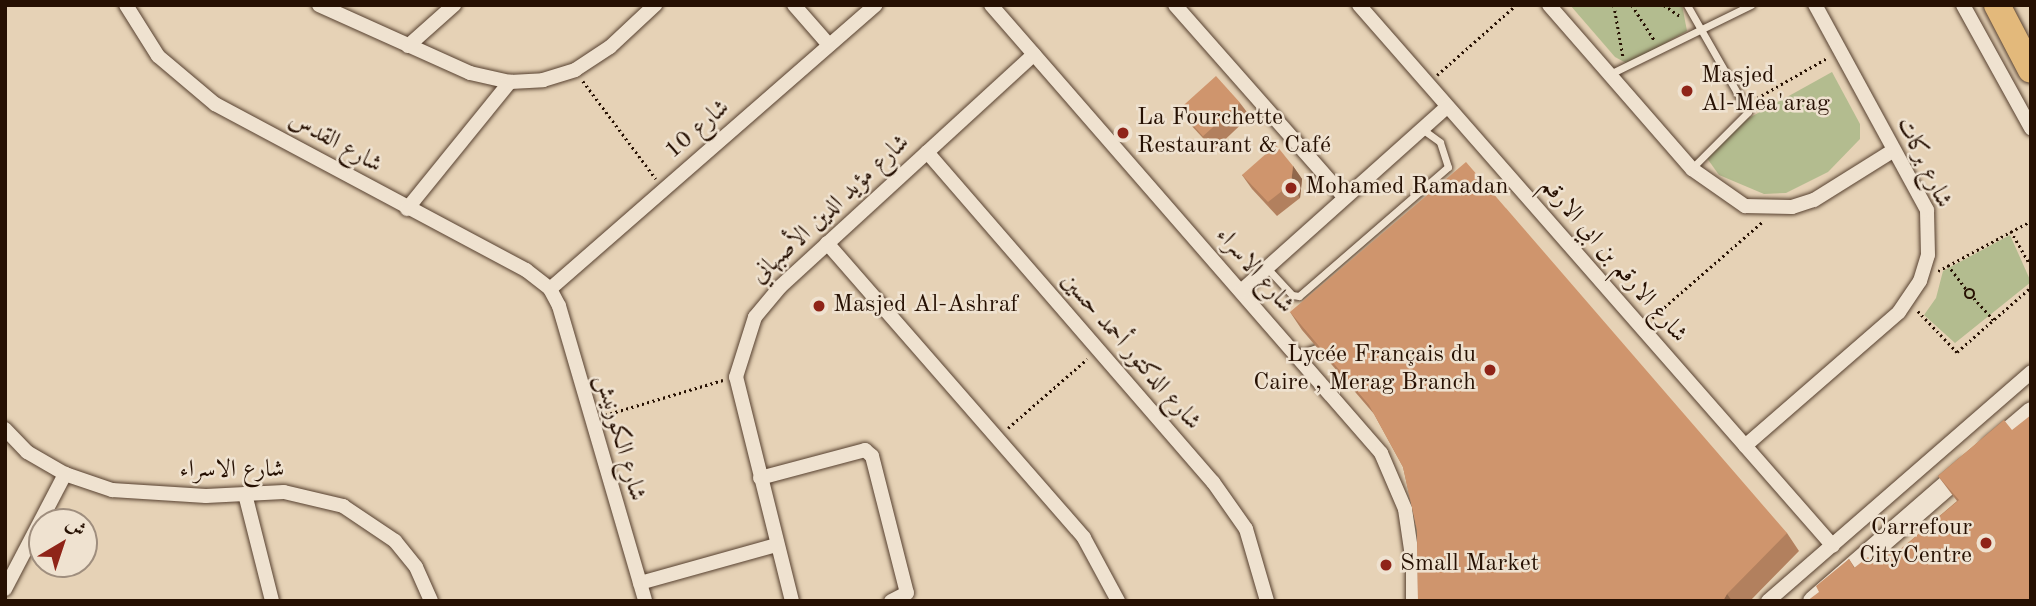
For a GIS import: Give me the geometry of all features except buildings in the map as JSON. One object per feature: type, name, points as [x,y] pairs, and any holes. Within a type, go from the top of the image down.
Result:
[{"type":"highway","points":[[1997,5],[2031,70]]},
{"type":"street","name":"شارع القدس","points":[[126,5],[158,56],[184,82],[215,104],[540,279],[550,289]]},
{"type":"street","points":[[319,5],[470,73],[510,82],[543,80],[575,70],[610,47],[655,5]]},
{"type":"street","points":[[408,46],[454,5]]},
{"type":"street","points":[[794,5],[830,45]]},
{"type":"street","name":"شارع 10","points":[[550,289],[875,5]]},
{"type":"street","name":"شارع الاسراء","points":[[991,5],[1381,453],[1405,509],[1418,557],[1413,601]]},
{"type":"street","points":[[1175,5],[1344,197]]},
{"type":"street","name":"شارع الارقم بن ابي الارقم","points":[[1359,5],[1833,546]]},
{"type":"street","points":[[1549,5],[1692,169],[1745,206],[1768,209],[1814,200],[1894,149]]},
{"type":"street","name":"شارع بركات","points":[[1745,446],[1908,300],[1920,281],[1928,255],[1927,210],[1815,5]]},
{"type":"street","points":[[1963,5],[2031,128]]},
{"type":"street","name":"شارع مؤيد الدين الأصبهاني","points":[[736,377],[755,317],[827,243],[1034,54]]},
{"type":"street","points":[[407,209],[510,82]]},
{"type":"street","points":[[1241,291],[1447,107]]},
{"type":"street","name":"شارع الدكتور أحمد حسين","points":[[927,152],[1235,511],[1255,551],[1267,601]]},
{"type":"street","points":[[827,243],[1084,538],[1118,601]]},
{"type":"street","name":"شارع الكورنيش","points":[[550,289],[645,601]]},
{"type":"street","points":[[1768,601],[2031,372]]},
{"type":"street","points":[[736,377],[792,601]]},
{"type":"street","points":[[1813,601],[2031,412]]},
{"type":"street","name":"شارع الاسراء","points":[[5,429],[27,452],[65,474],[112,490],[314,496],[369,520],[416,567],[431,601]]},
{"type":"street","points":[[760,478],[865,450],[872,456],[907,593],[891,601]]},
{"type":"street","points":[[5,589],[65,474]]},
{"type":"street","points":[[245,494],[272,601]]},
{"type":"street","points":[[640,583],[776,545]]},
{"type":"lane","points":[[1686,5],[1748,112],[1692,169]]},
{"type":"lane","points":[[1609,74],[1751,5]]},
{"type":"lane","points":[[1267,267],[1292,295],[1299,296],[1448,167],[1440,142],[1422,129]]},
{"type":"lane","points":[[1297,355],[1321,345],[1336,348]]},
{"type":"path","points":[[1427,83],[1516,5]]},
{"type":"path","points":[[1614,5],[1625,67]]},
{"type":"path","points":[[1632,5],[1660,50]]},
{"type":"path","points":[[1757,98],[1839,51]]},
{"type":"path","points":[[575,70],[664,189]]},
{"type":"path","points":[[1641,327],[1751,234],[1768,209]]},
{"type":"path","points":[[1920,281],[2031,221]]},
{"type":"path","points":[[2011,231],[2031,265]]},
{"type":"path","points":[[1948,265],[1967,290],[1966,296],[1974,298],[1994,320]]},
{"type":"path","points":[[1908,300],[1957,352],[2031,287]]},
{"type":"path","points":[[1967,290],[1975,290],[1974,298]]},
{"type":"path","points":[[996,439],[1097,349]]},
{"type":"path","points":[[591,419],[736,377]]},
{"type":"green space","points":[[1570,5],[1682,5],[1687,31],[1628,64],[1615,57]]},
{"type":"green space","points":[[1832,72],[1860,124],[1860,139],[1828,172],[1786,193],[1764,194],[1719,175],[1704,154],[1749,118]]},
{"type":"green space","points":[[2010,235],[2031,282],[1955,343],[1924,315],[1936,298],[1943,271]]},
{"type":"place","name":"Masjed Al-Mea'arag","points":[[1687,91]]},
{"type":"place","name":"La Fourchette Restaurant & Café","points":[[1123,133]]},
{"type":"place","name":"Mohamed Ramadan","points":[[1291,188]]},
{"type":"place","name":"Masjed Al-Ashraf","points":[[819,306]]},
{"type":"place","name":"Lycée Français du Caire , Merag Branch","points":[[1490,370]]},
{"type":"place","name":"Carrefour CityCentre","points":[[1986,543]]},
{"type":"place","name":"Small Market","points":[[1386,565]]}]
